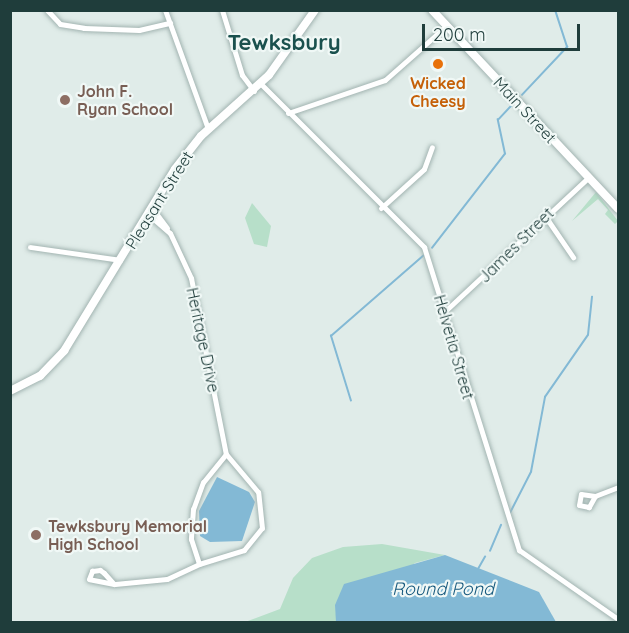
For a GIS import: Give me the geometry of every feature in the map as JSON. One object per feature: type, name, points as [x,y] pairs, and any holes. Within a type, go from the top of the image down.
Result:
[{"type":"main road","name":"Pleasant Street","points":[[10,391],[40,376],[59,357],[121,261],[150,211],[208,129],[261,84],[315,10]]},
{"type":"main road","name":"Main Street","points":[[432,10],[617,204]]},
{"type":"street","points":[[47,10],[60,24],[84,28],[139,30],[170,23]]},
{"type":"street","points":[[165,10],[208,129]]},
{"type":"street","points":[[222,10],[242,75],[254,91]]},
{"type":"street","points":[[288,113],[374,86],[416,57],[446,26]]},
{"type":"street","name":"Helvetia Street","points":[[261,84],[381,208],[426,250],[443,313],[519,550],[618,619]]},
{"type":"street","points":[[381,208],[424,169],[432,147]]},
{"type":"street","name":"James Street","points":[[443,313],[589,177]]},
{"type":"street","name":"Heritage Drive","points":[[115,584],[167,579],[200,564],[244,550],[262,528],[258,492],[226,454],[195,295],[167,229],[150,211]]},
{"type":"street","points":[[545,216],[573,257]]},
{"type":"street","points":[[30,247],[121,261]]},
{"type":"street","points":[[200,564],[191,539],[193,509],[203,482],[226,454]]},
{"type":"street","points":[[595,496],[618,487]]},
{"type":"green space","points":[[596,192],[618,221],[615,224],[605,214],[608,210],[598,199],[572,221]]},
{"type":"green space","points":[[252,203],[271,226],[267,247],[254,244],[245,218]]},
{"type":"green space","points":[[382,544],[445,555],[415,563],[338,622],[245,622],[280,609],[293,578],[312,558],[343,547]]},
{"type":"water","points":[[217,477],[249,492],[255,502],[242,541],[210,542],[200,536],[199,511]]},
{"type":"water","name":"Round Pond","points":[[445,555],[539,592],[556,622],[336,622],[335,605],[344,584]]},
{"type":"waterway","points":[[522,95],[567,47],[555,10]]},
{"type":"waterway","points":[[432,248],[505,154],[498,120],[512,105]]},
{"type":"waterway","points":[[351,401],[331,336],[423,256]]},
{"type":"waterway","points":[[510,513],[531,472],[545,397],[588,335],[592,297]]},
{"type":"waterway","points":[[490,551],[501,525]]},
{"type":"waterway","points":[[478,569],[485,557]]},
{"type":"place","name":"Wicked Cheesy","points":[[438,64]]},
{"type":"place","name":"John F. Ryan School","points":[[65,100]]},
{"type":"place","name":"Tewksbury Memorial High School","points":[[36,535]]},
{"type":"district","name":"Tewksbury","points":[[284,43]]}]
